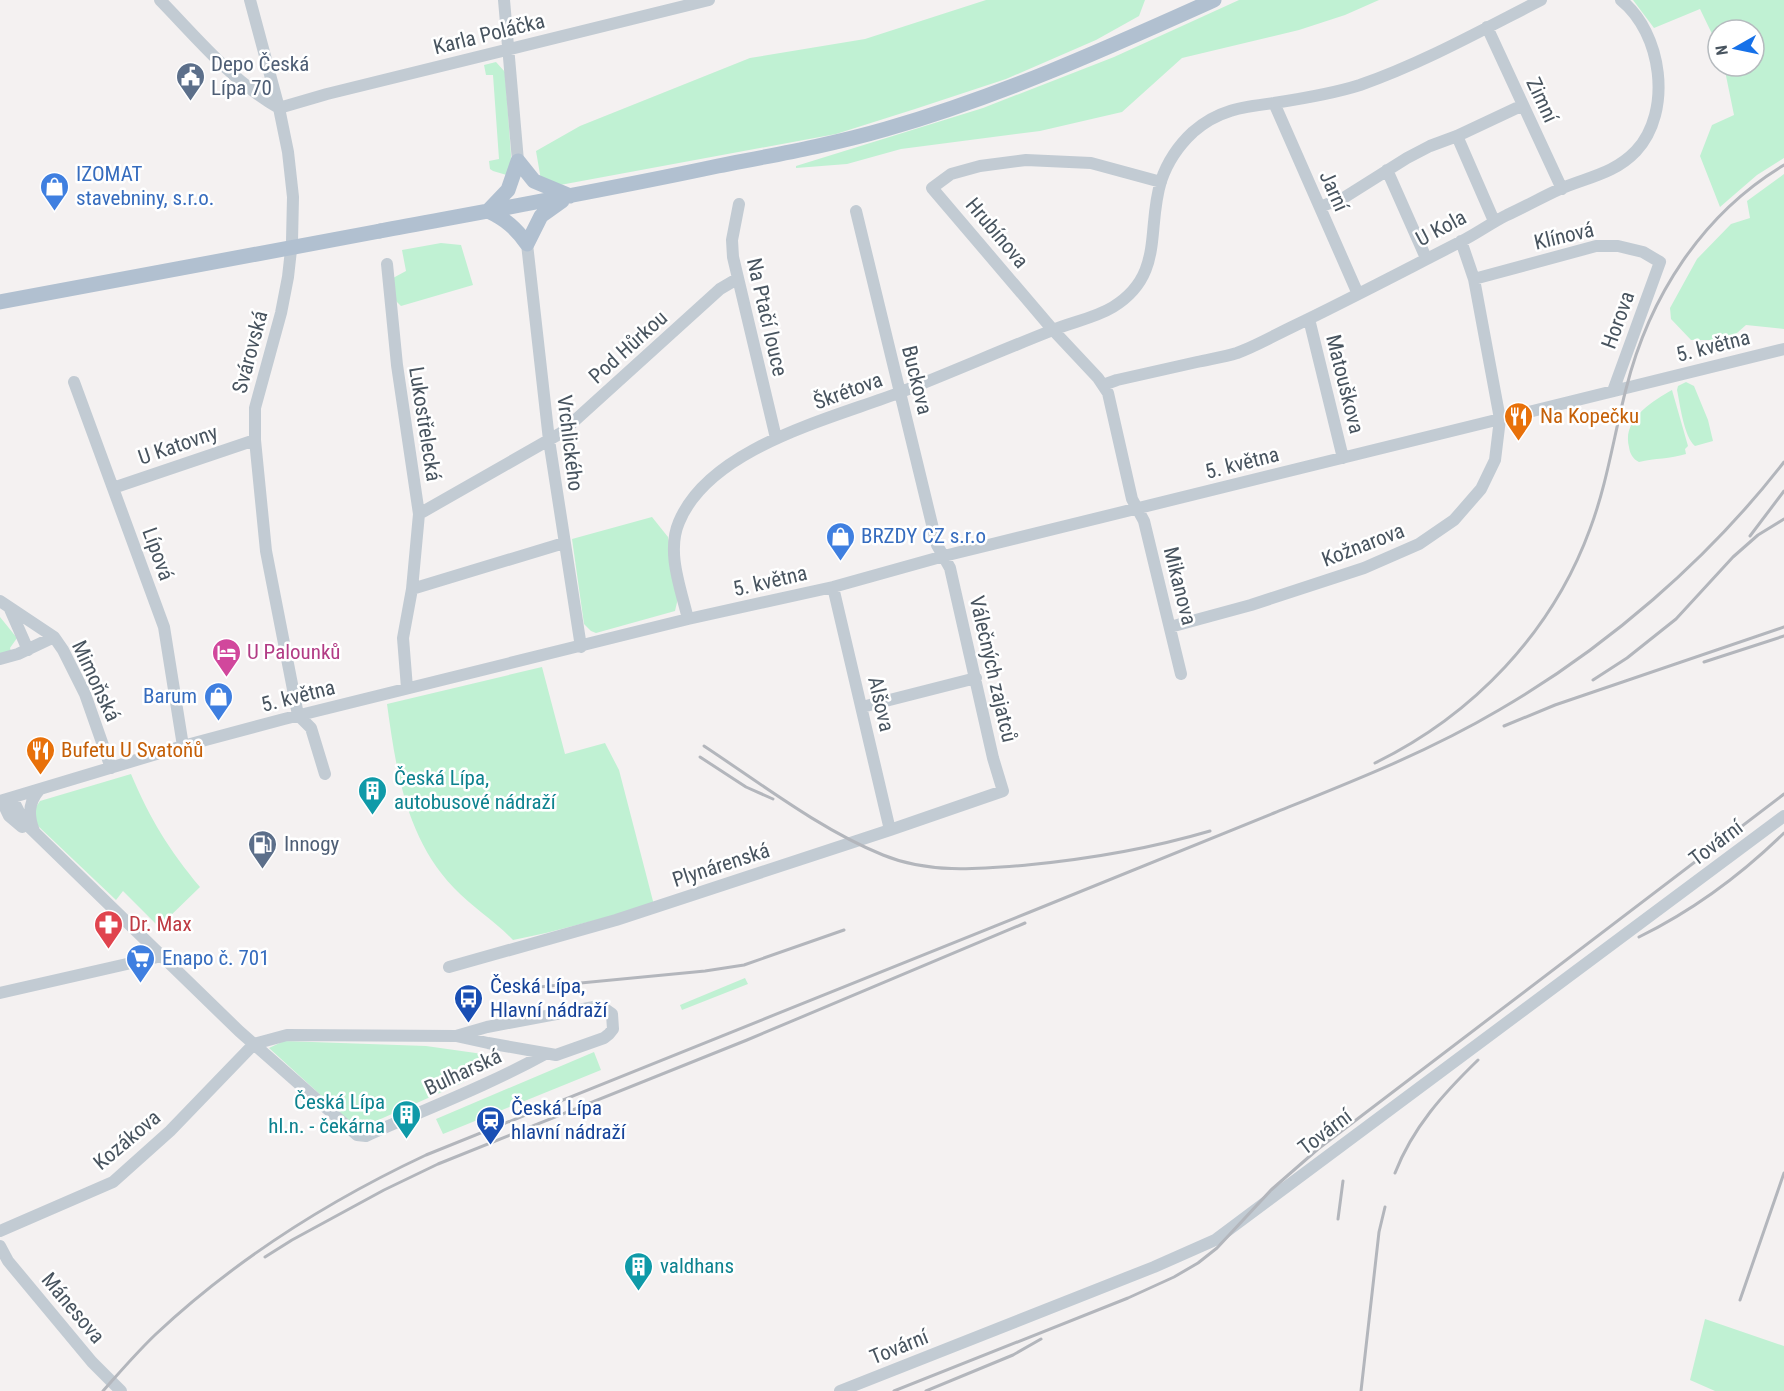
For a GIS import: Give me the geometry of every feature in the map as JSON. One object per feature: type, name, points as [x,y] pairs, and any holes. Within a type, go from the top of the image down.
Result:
[{"type":"main road","points":[[0,303],[570,196],[822,145],[885,129],[977,101],[1032,80],[1214,0]]},
{"type":"main road","points":[[518,161],[534,181],[570,196]]},
{"type":"main road","points":[[488,211],[508,190],[518,161]]},
{"type":"main road","points":[[488,211],[505,219],[519,232],[527,244],[541,216],[549,208],[570,196]]},
{"type":"street","points":[[160,0],[220,61],[261,97],[279,108]]},
{"type":"street","name":"Svárovská","points":[[250,0],[279,108],[291,175],[292,241],[281,313],[255,408],[255,441],[266,552],[298,716]]},
{"type":"street","points":[[504,0],[518,161]]},
{"type":"street","name":"Karla Poláčka","points":[[279,108],[327,94],[709,0]]},
{"type":"street","points":[[1161,182],[1178,148],[1206,122],[1225,111],[1251,104],[1274,103],[1356,86],[1395,72],[1541,0]]},
{"type":"street","name":"U Kola","points":[[1104,385],[1117,380],[1237,353],[1358,294],[1461,241],[1494,221],[1562,189],[1614,169],[1627,160],[1646,137],[1654,120],[1659,98],[1658,69],[1639,19],[1621,0]]},
{"type":"street","name":"Zimní","points":[[1487,27],[1562,189]]},
{"type":"street","name":"Jarní","points":[[1274,103],[1358,294]]},
{"type":"street","points":[[1320,207],[1345,197],[1430,146],[1523,105]]},
{"type":"street","points":[[1457,136],[1494,221]]},
{"type":"street","name":"Hrubínova","points":[[1137,508],[1132,499],[1108,393],[1104,385],[1053,330],[932,188],[951,174],[980,166],[1026,160],[1091,162],[1161,182]]},
{"type":"street","points":[[1387,170],[1426,258]]},
{"type":"street","name":"Škrétova","points":[[688,619],[673,552],[677,524],[693,495],[718,471],[776,438],[1110,309],[1124,299],[1140,281],[1151,256],[1161,182]]},
{"type":"street","name":"Na Ptačí louce","points":[[739,204],[732,240],[732,257],[776,438]]},
{"type":"street","name":"Buckova","points":[[856,211],[937,545],[944,556]]},
{"type":"street","points":[[1461,241],[1474,279],[1500,419]]},
{"type":"street","name":"Vrchlického","points":[[527,244],[549,440],[581,647]]},
{"type":"street","name":"Klínová","points":[[1474,279],[1596,246],[1618,246],[1643,252],[1660,262]]},
{"type":"street","name":"Horova","points":[[1613,391],[1660,262]]},
{"type":"street","name":"Lukostřelecká","points":[[387,264],[397,365],[419,514],[412,589],[403,638],[407,688]]},
{"type":"street","name":"Pod Hůrkou","points":[[419,514],[549,440],[605,394],[720,290],[737,279]]},
{"type":"street","name":"Matouškova","points":[[1309,319],[1343,458]]},
{"type":"street","name":"5. května","points":[[5,800],[183,746],[407,688],[833,586],[944,556],[1784,349]]},
{"type":"street","name":"Lípová","points":[[74,382],[164,627],[183,746]]},
{"type":"street","name":"Kožnarova","points":[[1170,627],[1251,605],[1365,568],[1419,544],[1454,520],[1481,489],[1495,460],[1500,419]]},
{"type":"street","name":"U Katovny","points":[[113,488],[255,441]]},
{"type":"street","name":"Mikanova","points":[[1137,508],[1144,521],[1181,674]]},
{"type":"street","points":[[412,589],[564,543]]},
{"type":"street","name":"Válečných zajatců","points":[[944,556],[950,568],[993,758],[1003,790]]},
{"type":"street","name":"Alšova","points":[[833,586],[891,830]]},
{"type":"street","points":[[5,605],[28,650]]},
{"type":"street","name":"Mimoňská","points":[[5,605],[54,637],[63,650],[85,694],[111,768]]},
{"type":"street","points":[[0,658],[28,650],[54,637]]},
{"type":"street","points":[[862,707],[976,678]]},
{"type":"street","points":[[298,716],[311,728],[325,774]]},
{"type":"street","points":[[34,832],[30,820],[30,809],[39,790]]},
{"type":"street","name":"Plynárenská","points":[[449,967],[615,920],[891,830],[1003,790]]},
{"type":"street","name":"Bulharská","points":[[5,800],[34,832],[254,1044],[357,1135],[366,1136],[463,1094],[545,1054]]},
{"type":"street","name":"Tovární","points":[[840,1391],[1154,1267],[1215,1239],[1784,816]]},
{"type":"street","points":[[0,993],[162,956]]},
{"type":"street","name":"Bulharská","points":[[254,1044],[287,1035],[456,1036],[556,1055],[604,1038],[613,1029],[612,1014],[602,1007],[594,1007],[487,1027],[456,1036]]},
{"type":"street","name":"Kozákova","points":[[0,1231],[113,1182],[170,1131],[254,1044]]},
{"type":"street","name":"Mánesova","points":[[0,1246],[8,1261],[92,1362],[121,1391]]},
{"type":"green space","points":[[986,0],[1145,0],[1139,16],[1096,40],[1006,79],[836,134],[560,185],[542,186],[536,151],[580,126],[750,58],[865,39]]},
{"type":"green space","points":[[1239,0],[1379,0],[1345,15],[1299,30],[1182,58],[1122,112],[1040,131],[901,149],[847,164],[796,168],[796,166],[983,108],[1114,57]]},
{"type":"green space","points":[[1633,0],[1784,0],[1784,158],[1757,175],[1720,207],[1700,156],[1712,125],[1734,115],[1726,78],[1766,78],[1766,18],[1706,18],[1706,21],[1700,9],[1654,28]]},
{"type":"green space","points":[[496,62],[505,72],[511,155],[510,176],[490,169],[489,161],[499,159],[493,75],[486,75],[484,65]]},
{"type":"green space","points":[[1784,174],[1784,329],[1746,325],[1729,340],[1691,340],[1671,319],[1670,308],[1697,259],[1731,224],[1750,218],[1747,201]]},
{"type":"green space","points":[[441,243],[461,245],[473,285],[401,306],[396,301],[393,278],[406,271],[402,250]]},
{"type":"green space","points":[[1686,382],[1694,386],[1708,420],[1713,441],[1695,446],[1691,442],[1683,420],[1677,390],[1678,386]]},
{"type":"green space","points":[[1672,390],[1688,446],[1685,449],[1686,454],[1639,462],[1633,458],[1629,450],[1630,428],[1647,406]]},
{"type":"green space","points":[[652,517],[668,537],[678,598],[675,611],[596,633],[591,631],[584,624],[572,539]]},
{"type":"green space","points":[[0,617],[17,638],[10,648],[11,651],[0,654]]},
{"type":"green space","points":[[542,667],[565,754],[605,743],[619,770],[654,905],[513,940],[454,888],[425,847],[414,825],[399,778],[387,704]]},
{"type":"green space","points":[[131,774],[161,834],[200,887],[165,921],[170,927],[165,933],[123,891],[116,900],[37,825],[34,810],[40,801]]},
{"type":"green space","points":[[745,978],[748,984],[682,1010],[680,1005]]},
{"type":"green space","points":[[284,1041],[426,1046],[497,1056],[462,1083],[358,1129],[269,1048]]},
{"type":"green space","points":[[594,1052],[601,1070],[443,1134],[436,1119]]},
{"type":"green space","points":[[1705,1319],[1784,1346],[1784,1391],[1715,1391],[1690,1380]]},
{"type":"railway","points":[[1375,763],[1445,721],[1476,695],[1505,667],[1554,603],[1574,567],[1590,529],[1601,495],[1636,355],[1664,291],[1704,233],[1755,185],[1784,165]]},
{"type":"railway","points":[[103,1391],[156,1334],[186,1307],[250,1257],[318,1212],[426,1155],[1332,790],[1389,766],[1472,725],[1539,686],[1578,659],[1653,600],[1722,533],[1784,462]]},
{"type":"railway","points":[[1750,536],[1784,491]]},
{"type":"railway","points":[[1593,680],[1627,658],[1676,619],[1733,557],[1758,535],[1784,519]]},
{"type":"railway","points":[[1504,726],[1555,705],[1784,627]]},
{"type":"railway","points":[[1704,662],[1784,636]]},
{"type":"railway","points":[[704,746],[837,833],[883,855],[918,865],[972,869],[1050,863],[1142,848],[1210,831]]},
{"type":"railway","points":[[700,757],[746,787],[773,799]]},
{"type":"railway","points":[[894,1391],[1128,1298],[1198,1263],[1217,1248],[1271,1190],[1318,1149],[1784,794]]},
{"type":"railway","points":[[1639,937],[1678,916],[1716,891],[1784,833]]},
{"type":"railway","points":[[265,1257],[384,1190],[438,1164],[747,1040],[1025,923]]},
{"type":"railway","points":[[498,991],[705,971],[744,965],[844,930]]},
{"type":"railway","points":[[1395,1173],[1402,1156],[1430,1112],[1478,1060]]},
{"type":"railway","points":[[1740,1300],[1784,1173]]},
{"type":"railway","points":[[1338,1219],[1343,1181]]},
{"type":"railway","points":[[1361,1391],[1379,1232],[1385,1207]]},
{"type":"railway","points":[[926,1391],[1013,1355],[1041,1339]]},
{"type":"place","name":"Depo Česká Lípa 70","points":[[190,102]]},
{"type":"place","name":"IZOMAT stavebniny, s.r.o.","points":[[55,212]]},
{"type":"place","name":"Na Kopečku","points":[[1519,442]]},
{"type":"place","name":"BRZDY CZ s.r.o","points":[[840,562]]},
{"type":"place","name":"U Palounků","points":[[226,678]]},
{"type":"place","name":"Barum","points":[[218,722]]},
{"type":"place","name":"Bufetu U Svatoňů","points":[[40,776]]},
{"type":"place","name":"Česká Lípa, autobusové nádraží","points":[[373,816]]},
{"type":"place","name":"Innogy","points":[[263,870]]},
{"type":"place","name":"Dr. Max","points":[[108,950]]},
{"type":"place","name":"Enapo č. 701","points":[[141,984]]},
{"type":"place","name":"Česká Lípa, Hlavní nádraží","points":[[469,1024]]},
{"type":"place","name":"Česká Lípa hl.n. - čekárna","points":[[406,1140]]},
{"type":"place","name":"Česká Lípa hlavní nádraží","points":[[490,1146]]},
{"type":"place","name":"valdhans","points":[[639,1292]]}]
